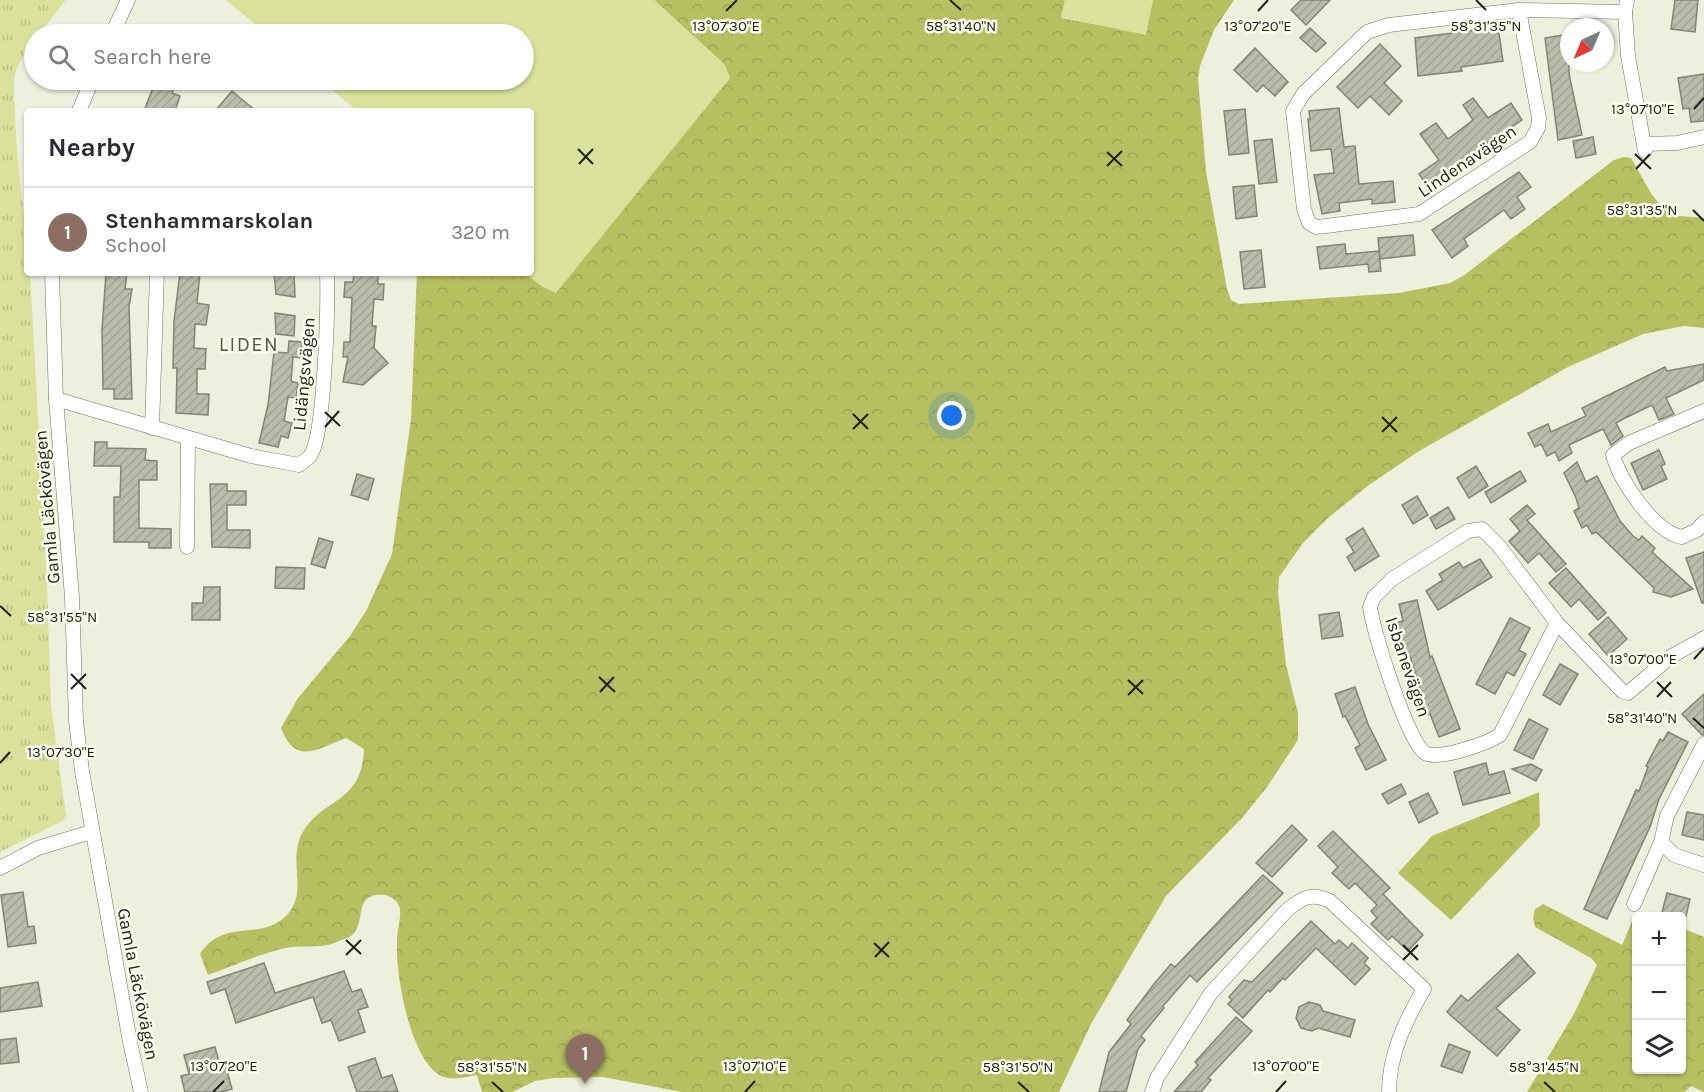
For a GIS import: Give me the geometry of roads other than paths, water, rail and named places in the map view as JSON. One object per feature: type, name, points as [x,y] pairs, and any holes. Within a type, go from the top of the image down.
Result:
[{"type":"street","points":[[117,24],[128,0]]},
{"type":"street","points":[[1626,6],[1630,66],[1645,148],[1704,137]]},
{"type":"street","name":"Lindenavägen","points":[[1519,10],[1539,118],[1538,128],[1530,142],[1419,214],[1316,227],[1309,223],[1304,209],[1293,111],[1303,94],[1359,38],[1373,28],[1519,10],[1626,6]]},
{"type":"street","points":[[80,108],[88,90]]},
{"type":"street","name":"Gamla Läckövägen","points":[[52,276],[56,399],[72,597],[76,721],[91,832],[141,1092]]},
{"type":"street","points":[[152,428],[157,276]]},
{"type":"street","name":"Lidängsvägen","points":[[56,399],[188,438],[281,463],[299,465],[310,456],[316,441],[320,416],[325,352],[327,276]]},
{"type":"street","points":[[1704,411],[1629,442],[1613,455],[1634,496],[1667,531],[1682,537],[1697,530],[1704,522]]},
{"type":"street","points":[[187,547],[188,438]]},
{"type":"street","name":"Isbanevägen","points":[[1557,623],[1500,735],[1482,744],[1439,755],[1429,755],[1418,747],[1404,717],[1370,607],[1374,597],[1392,579],[1468,531],[1482,529],[1499,546],[1557,623],[1616,687],[1628,693],[1670,657],[1704,638]]},
{"type":"street","points":[[1634,904],[1661,842],[1667,816],[1704,744]]},
{"type":"street","points":[[0,868],[38,848],[91,832]]},
{"type":"street","points":[[1661,842],[1674,855],[1704,865]]},
{"type":"street","points":[[1152,1092],[1157,1078],[1211,993],[1287,910],[1301,898],[1319,896],[1330,901],[1424,989],[1406,1019],[1393,1059],[1389,1092]]},
{"type":"place","name":"Stenhammarskolan","points":[[585,1084]]},
{"type":"district","name":"LIDEN","points":[[249,344]]}]
